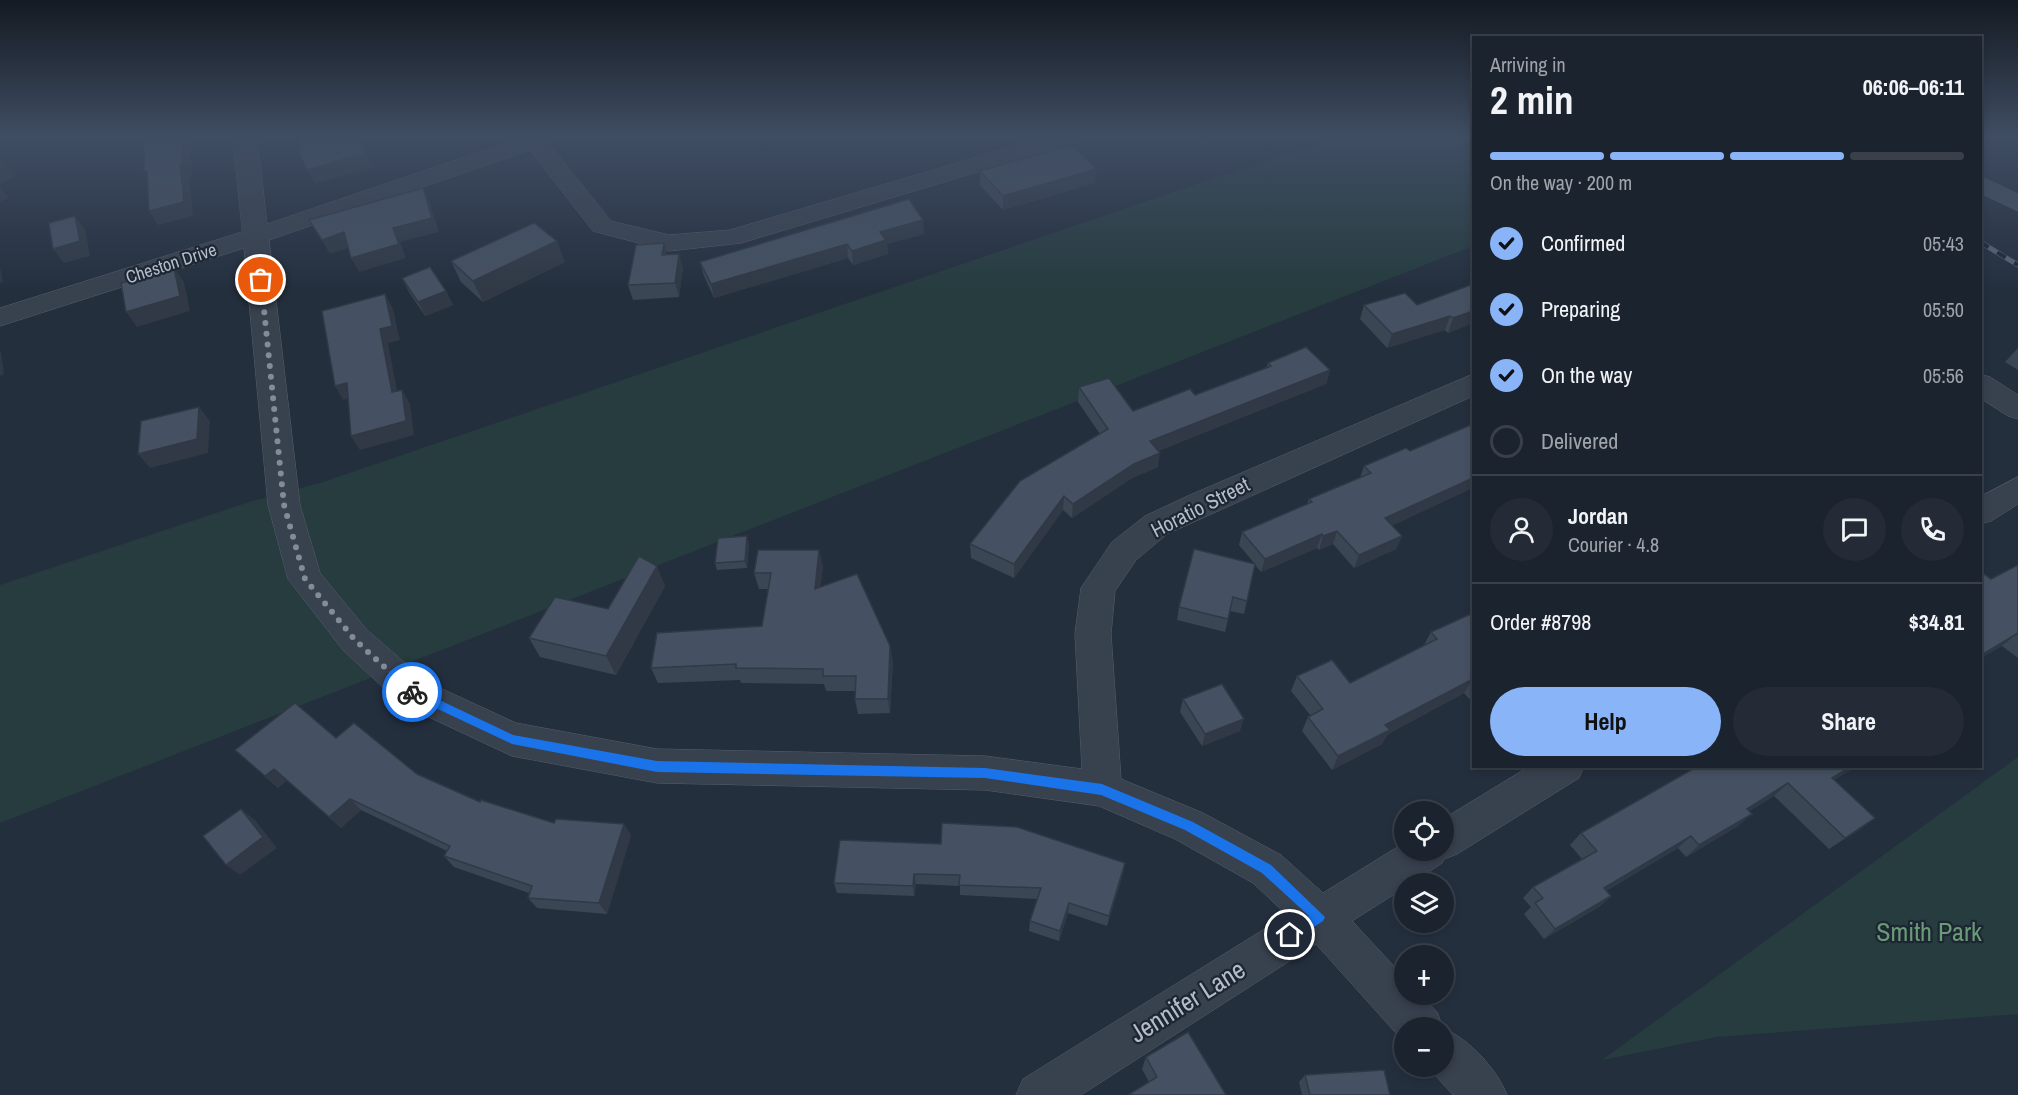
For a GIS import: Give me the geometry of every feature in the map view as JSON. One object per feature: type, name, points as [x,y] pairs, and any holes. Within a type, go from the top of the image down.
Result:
[{"type":"main road","points":[[1989,188],[2018,204]]},
{"type":"street","points":[[251,188],[284,505],[305,579],[355,640],[414,693],[512,739],[657,766],[985,773],[1102,789],[1189,826],[1267,869],[1319,917],[1411,1017]]},
{"type":"street","name":"Cheston Drive","points":[[0,317],[256,236],[397,188]]},
{"type":"street","points":[[575,188],[602,226],[669,243],[732,238],[898,188]]},
{"type":"street","name":"Horatio Street","points":[[1102,789],[1093,634],[1098,588],[1124,551],[1156,525],[1201,503],[1472,384]]},
{"type":"street","points":[[1982,385],[2018,409]]},
{"type":"street","points":[[1982,511],[2018,489]]},
{"type":"street","points":[[1454,834],[1562,768]]},
{"type":"street","name":"Jennifer Lane","points":[[1039,1095],[1410,861]]},
{"type":"street","points":[[1454,1063],[1484,1095]]},
{"type":"green space","points":[[1185,188],[1472,188],[1472,246],[0,823],[0,585],[249,502],[320,483]]},
{"type":"green space","name":"Smith Park","points":[[2018,757],[2018,1014],[1716,1037],[1602,1060]]},
{"type":"building","points":[[148,188],[183,188],[184,202],[149,211]]},
{"type":"building","points":[[423,188],[432,218],[393,228],[399,244],[351,258],[344,232],[322,240],[309,220]]},
{"type":"building","points":[[996,188],[1030,188],[1003,196]]},
{"type":"building","points":[[909,199],[923,220],[880,232],[886,240],[852,251],[847,244],[711,284],[700,262]]},
{"type":"building","points":[[75,216],[80,241],[53,249],[49,223]]},
{"type":"building","points":[[534,223],[557,241],[473,281],[451,261]]},
{"type":"building","points":[[664,243],[662,255],[679,254],[675,283],[628,285],[636,245]]},
{"type":"building","points":[[430,267],[446,291],[418,302],[402,278]]},
{"type":"building","points":[[174,268],[180,296],[126,312],[121,283]]},
{"type":"building","points":[[1472,284],[1472,311],[1392,334],[1364,305],[1405,293],[1417,305]]},
{"type":"building","points":[[385,294],[392,326],[380,329],[392,392],[402,390],[406,421],[351,436],[347,383],[335,386],[322,311]]},
{"type":"building","points":[[1306,347],[1330,370],[1150,441],[1160,453],[1134,464],[1073,504],[1064,496],[1014,564],[970,544],[1020,481],[1108,429],[1079,387],[1109,378],[1133,411],[1190,389],[1195,395],[1271,366],[1268,363]]},
{"type":"building","points":[[199,407],[197,439],[138,454],[141,421]]},
{"type":"building","points":[[1472,424],[1472,478],[1385,518],[1402,536],[1359,555],[1337,531],[1323,536],[1322,534],[1265,559],[1242,532],[1312,502],[1309,499],[1371,473],[1364,466],[1406,448],[1410,451]]},
{"type":"building","points":[[747,536],[745,561],[715,563],[718,538]]},
{"type":"building","points":[[1194,549],[1255,564],[1247,601],[1233,597],[1228,619],[1179,607]]},
{"type":"building","points":[[758,550],[819,550],[815,589],[857,574],[890,646],[888,699],[855,699],[856,676],[823,676],[823,669],[736,668],[736,664],[651,668],[657,633],[762,626],[771,573],[754,573]]},
{"type":"building","points":[[639,556],[657,566],[606,656],[529,638],[555,597],[608,609]]},
{"type":"building","points":[[2018,565],[2018,633],[1982,655],[1982,572],[1991,579]]},
{"type":"building","points":[[1472,613],[1472,680],[1385,725],[1390,730],[1338,756],[1308,717],[1323,709],[1297,676],[1332,660],[1350,683],[1437,639],[1431,632]]},
{"type":"building","points":[[1222,684],[1244,719],[1205,734],[1183,699]]},
{"type":"building","points":[[295,703],[336,738],[354,723],[417,774],[480,802],[481,800],[554,823],[556,819],[624,824],[599,903],[528,898],[532,886],[444,856],[450,846],[350,799],[329,817],[274,769],[265,776],[235,750]]},
{"type":"building","points":[[1695,768],[1849,768],[1832,778],[1875,818],[1845,838],[1788,783],[1747,809],[1752,814],[1699,845],[1691,836],[1604,888],[1611,896],[1555,929],[1535,903],[1543,898],[1533,887],[1597,851],[1581,833]]},
{"type":"building","points":[[241,809],[263,837],[226,865],[203,836]]},
{"type":"building","points":[[942,823],[1017,827],[1125,863],[1109,916],[1069,903],[1060,931],[1030,921],[1041,888],[959,885],[960,875],[914,874],[913,886],[834,883],[840,840],[941,844]]},
{"type":"building","points":[[1188,1032],[1226,1095],[1128,1095],[1157,1077],[1146,1057]]},
{"type":"building","points":[[1384,1070],[1390,1095],[1310,1095],[1305,1075]]},
{"type":"railway","points":[[1982,243],[2018,265]]},
{"type":"way so far","points":[[261,280],[284,505],[305,579],[355,640],[412,692]]},
{"type":"route","points":[[412,692],[512,739],[657,766],[985,773],[1102,789],[1189,826],[1267,869],[1319,917],[1290,935]]}]
